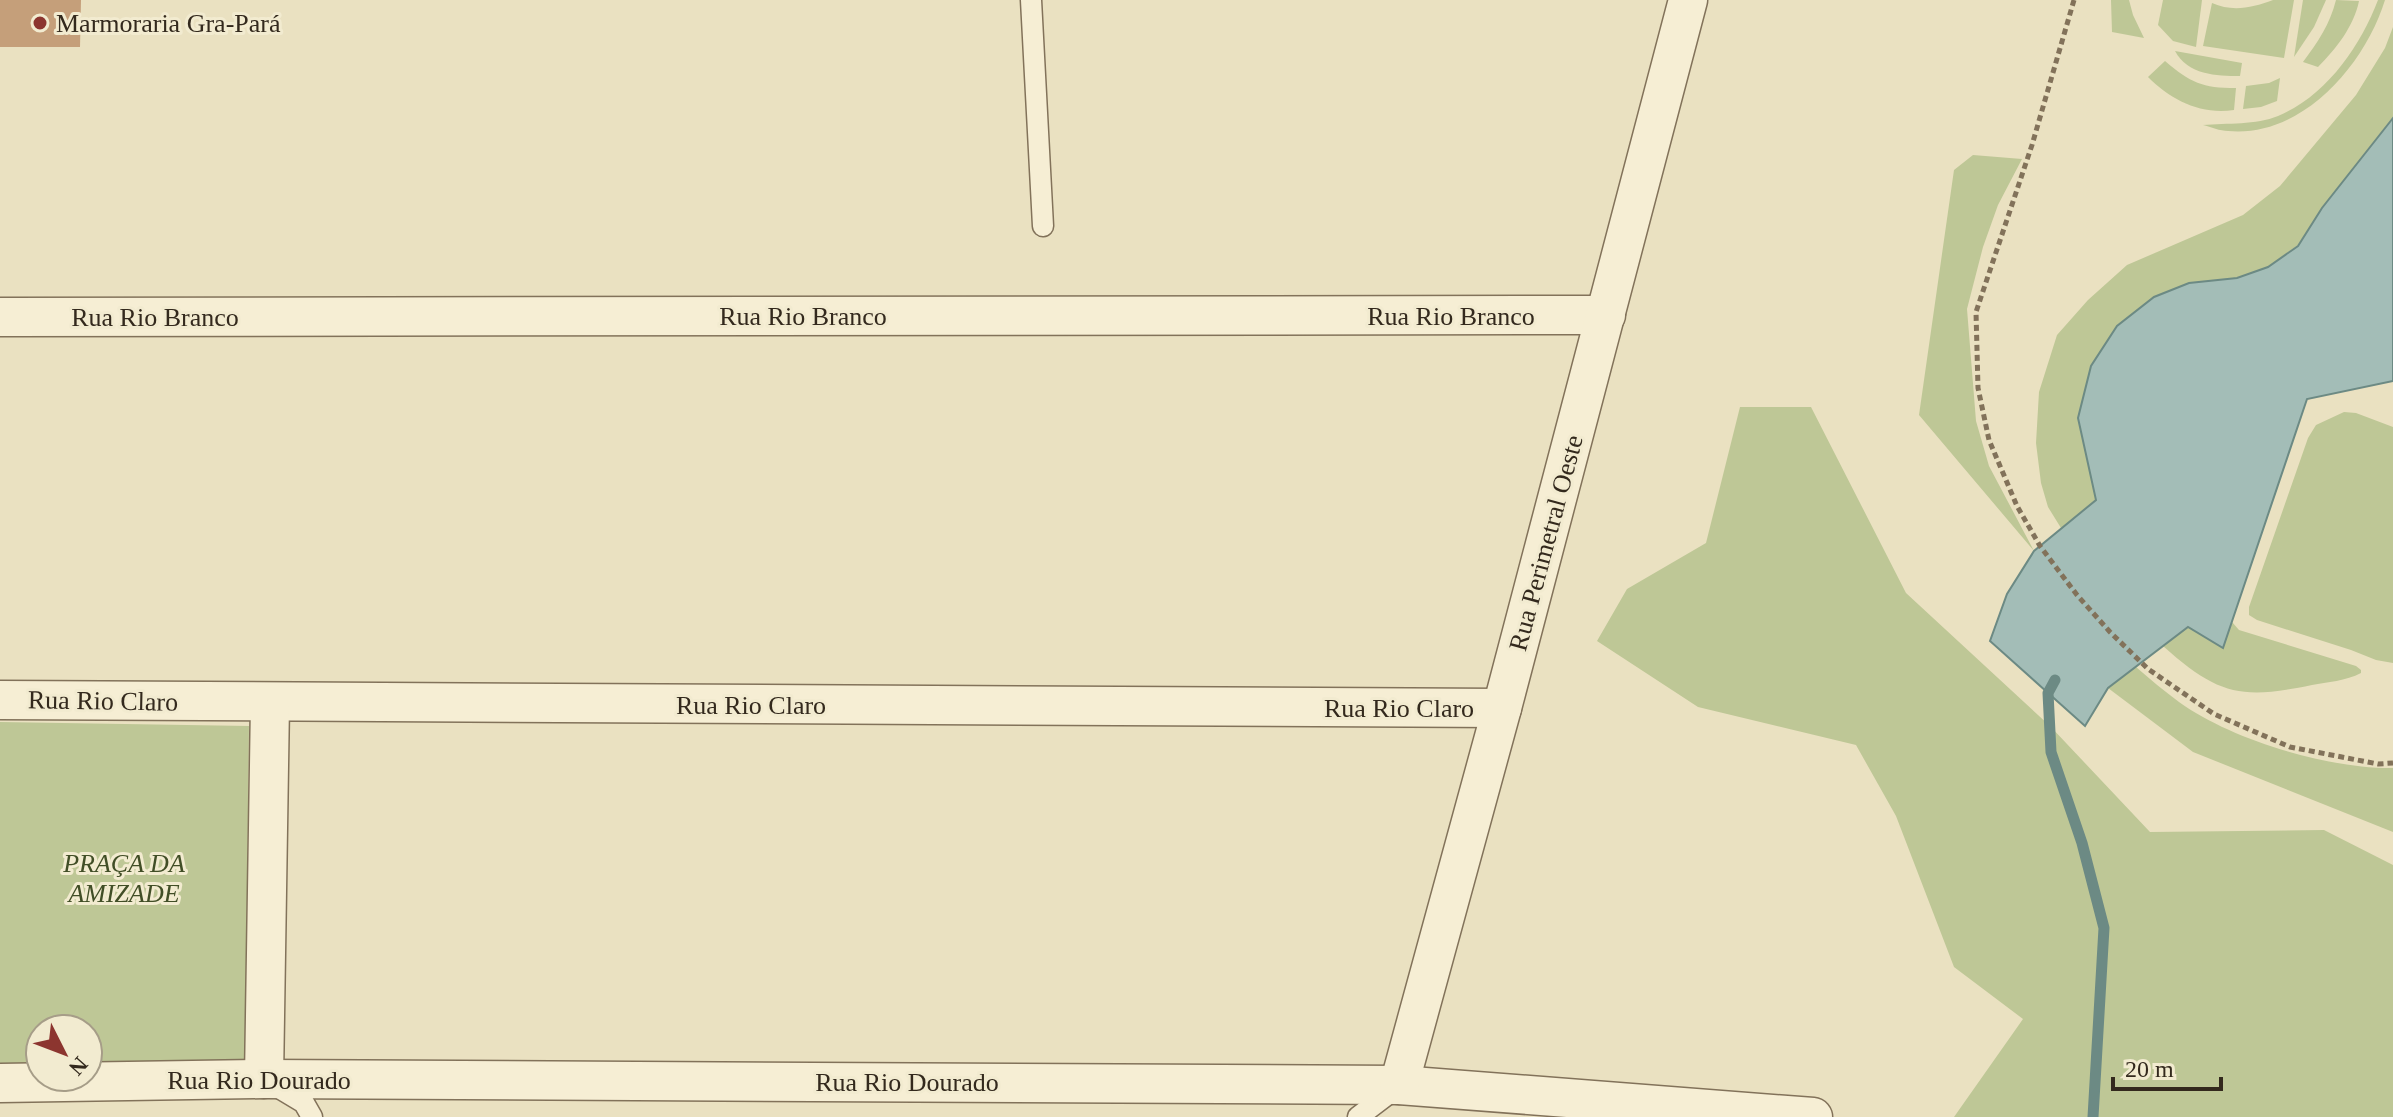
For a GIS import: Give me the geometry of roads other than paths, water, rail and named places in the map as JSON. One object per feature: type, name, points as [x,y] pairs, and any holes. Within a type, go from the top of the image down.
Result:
[{"type":"street","name":"Rua Perimetral Oeste","points":[[1399,1085],[1502,708],[1688,0]]},
{"type":"street","name":"Rua Rio Branco","points":[[0,317],[1606,315]]},
{"type":"street","name":"Rua Rio Claro","points":[[0,700],[1502,708]]},
{"type":"street","points":[[264,1079],[270,703]]},
{"type":"street","name":"Rua Rio Dourado","points":[[0,1083],[264,1079],[1399,1085],[1813,1117]]},
{"type":"lane","points":[[1031,0],[1043,226]]},
{"type":"lane","points":[[264,1079],[304,1103],[312,1117]]},
{"type":"lane","points":[[1363,1115],[1399,1085]]},
{"type":"water","points":[[2393,118],[2393,381],[2307,399],[2223,648],[2188,627],[2108,688],[2085,726],[1990,641],[2007,594],[2034,551],[2096,500],[2078,418],[2091,366],[2117,326],[2154,297],[2189,283],[2237,278],[2268,267],[2298,246],[2322,208]]},
{"type":"waterway","points":[[2055,680],[2048,693],[2051,752],[2082,843],[2104,928],[2093,1117]]},
{"type":"place","name":"Marmoraria Gra-Pará","points":[[40,23]]},
{"type":"park label","name":"PRAÇA DA AMIZADE","points":[[124,878]]}]
